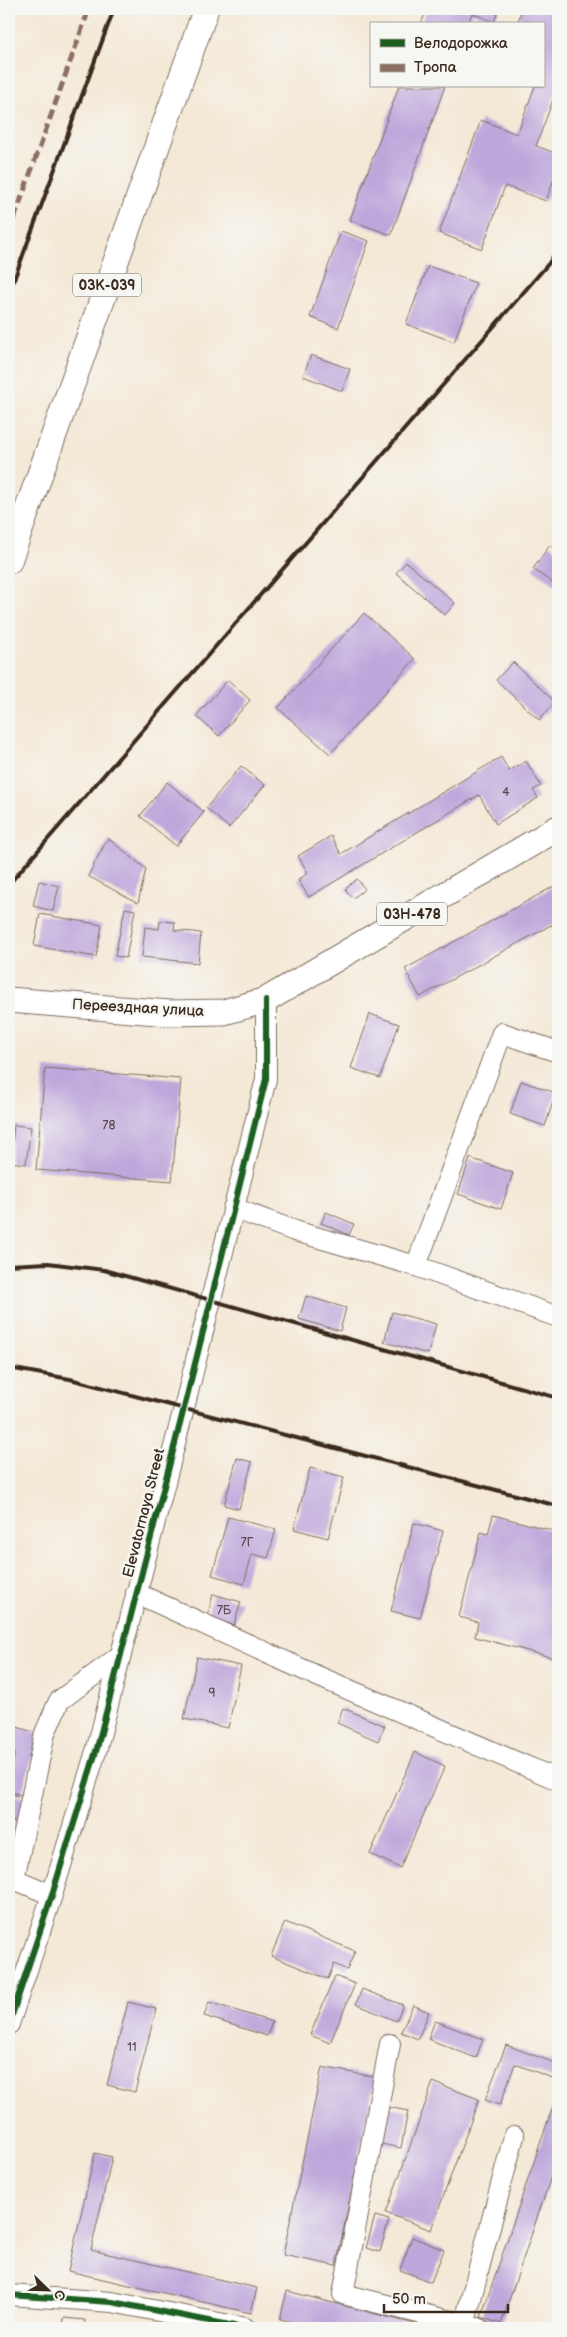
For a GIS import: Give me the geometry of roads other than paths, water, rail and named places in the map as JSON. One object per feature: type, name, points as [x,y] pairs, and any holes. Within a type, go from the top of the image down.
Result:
[{"type":"main road","name":"03К-039","points":[[9,561],[206,9]]},
{"type":"main road","name":"03Н-478","points":[[266,1000],[558,828]]},
{"type":"main road","name":"Переездная улица","points":[[9,1000],[169,1013],[224,1012],[266,1000]]},
{"type":"street","name":"Elevatornaya Street","points":[[9,2024],[52,1895],[97,1748],[266,1080],[266,1000]]},
{"type":"street","points":[[416,1266],[502,1033],[558,1052]]},
{"type":"street","points":[[233,1208],[295,1232],[416,1266],[558,1317]]},
{"type":"street","points":[[136,1593],[315,1675],[558,1780]]},
{"type":"street","points":[[52,1895],[14,1879],[45,1733],[59,1701],[121,1655]]},
{"type":"street","points":[[390,2044],[343,2294],[471,2327],[514,2136]]},
{"type":"street","points":[[9,2295],[112,2302],[245,2328]]},
{"type":"railway","points":[[9,293],[114,9]]},
{"type":"railway","points":[[9,884],[549,263],[558,249]]},
{"type":"railway","points":[[9,1265],[48,1263],[104,1270],[558,1398]]},
{"type":"railway","points":[[9,1368],[70,1379],[558,1506]]}]
